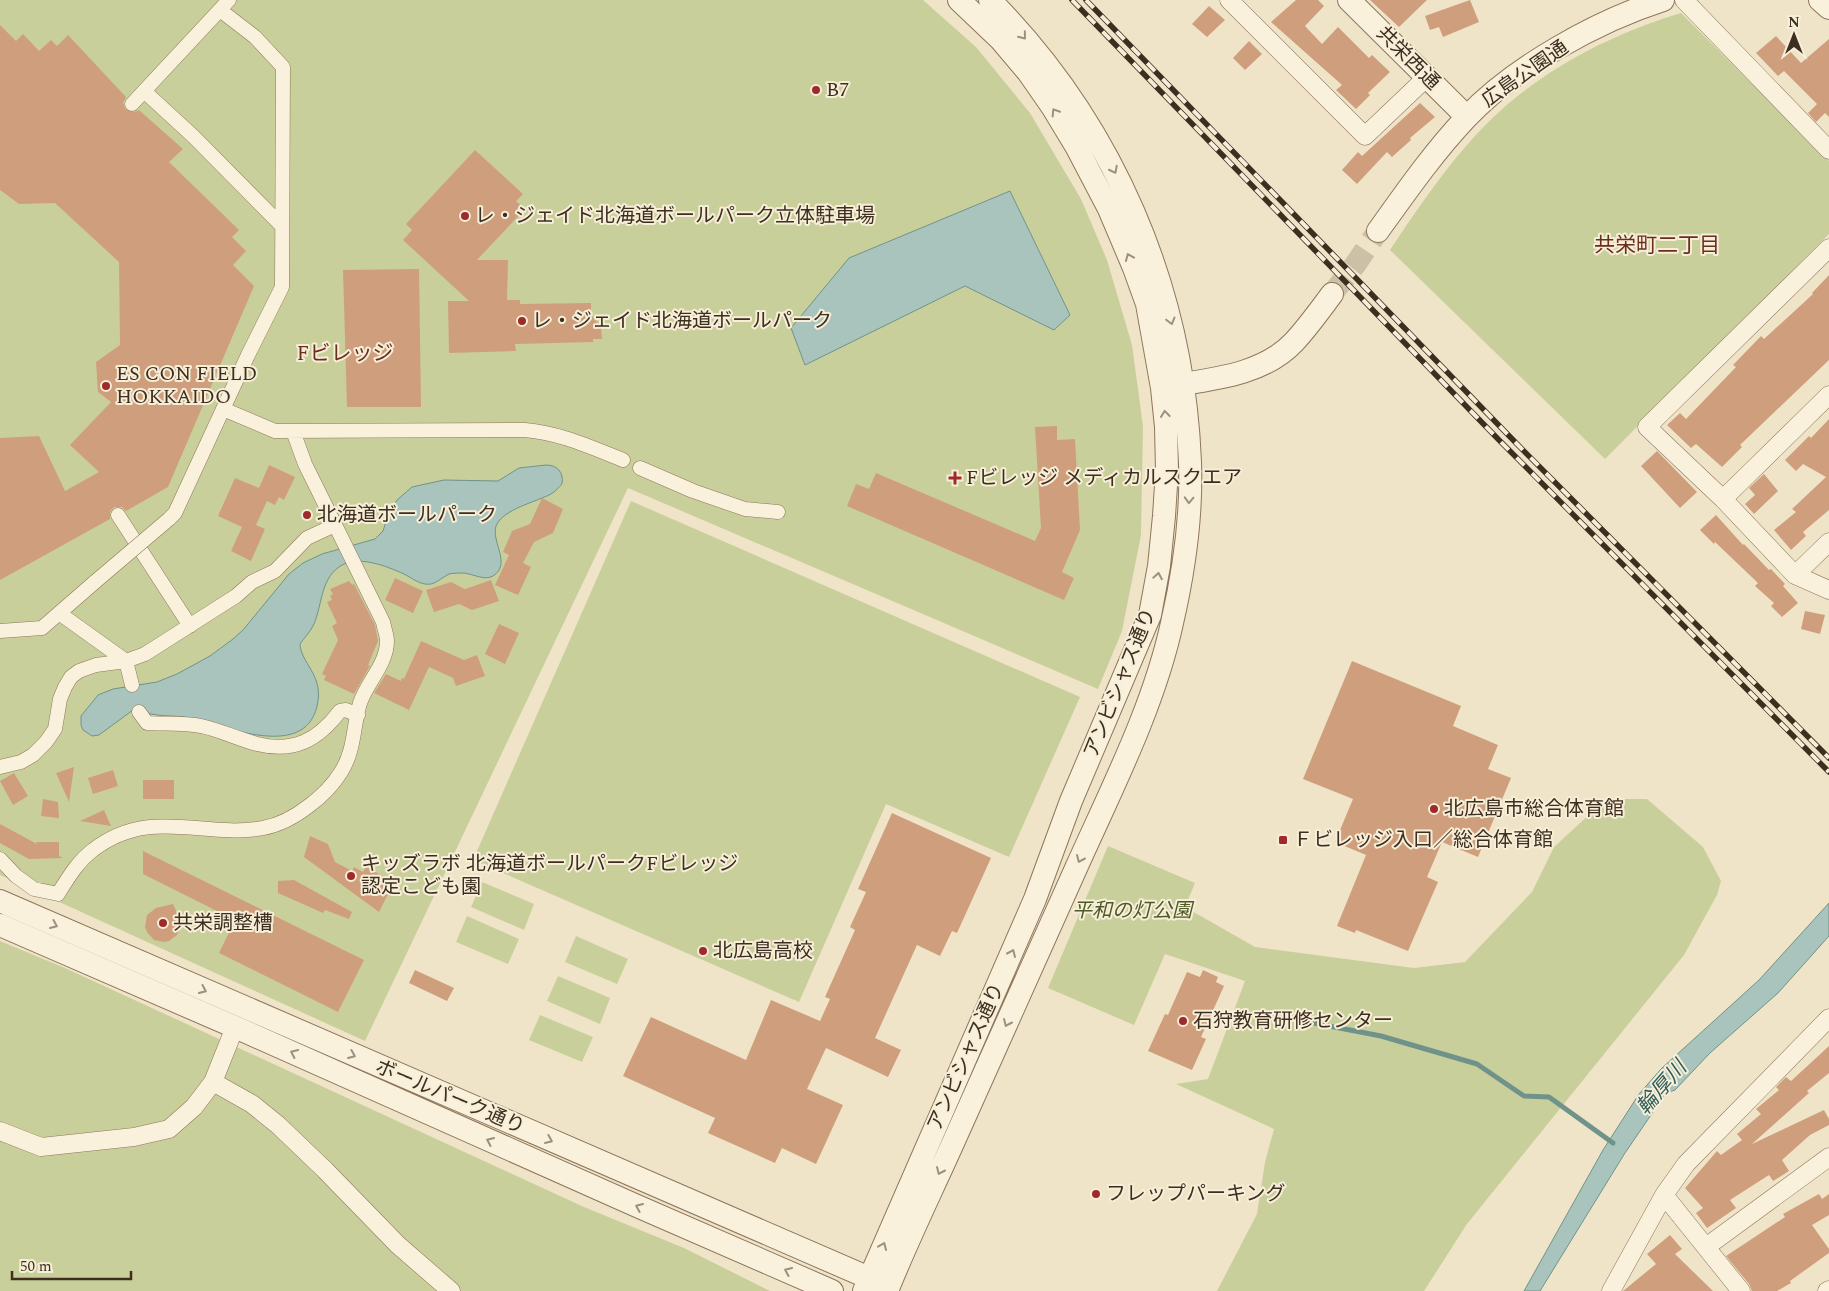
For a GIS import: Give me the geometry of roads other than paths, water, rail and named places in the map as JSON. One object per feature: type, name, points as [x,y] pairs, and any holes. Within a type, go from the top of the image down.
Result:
[{"type":"street","name":"アンビシャス通り","points":[[882,1287],[1140,724],[1172,625],[1182,571],[1188,522],[1190,464],[1173,386],[1134,268],[1105,201],[1076,146],[1028,72],[1000,39],[959,0]]},
{"type":"street","name":"アンビシャス通り","points":[[882,1287],[1035,899],[1071,801],[1150,615],[1159,566],[1167,470],[1166,427],[1173,386],[1171,319],[1144,238],[1128,198],[1090,127],[1062,83],[1014,24],[990,0]]},
{"type":"street","points":[[1229,0],[1365,136],[1427,77]]},
{"type":"street","name":"共栄西通","points":[[1349,0],[1467,117]]},
{"type":"street","name":"広島公園通","points":[[1378,231],[1421,170],[1467,117],[1490,96],[1537,61],[1604,23],[1637,8],[1663,0]]},
{"type":"street","points":[[1684,0],[1829,150]]},
{"type":"street","points":[[1820,0],[1829,8]]},
{"type":"street","points":[[0,631],[42,628],[175,513],[222,409],[282,287],[283,68],[224,5],[132,104]]},
{"type":"street","points":[[144,91],[194,137],[282,226]]},
{"type":"street","points":[[1829,248],[1647,427],[1723,499],[1795,575],[1829,590]]},
{"type":"street","points":[[1173,386],[1233,375],[1255,368],[1270,360],[1294,342],[1332,294]]},
{"type":"street","points":[[1723,499],[1829,395]]},
{"type":"street","points":[[222,409],[275,431],[525,430],[560,435],[623,460]]},
{"type":"street","points":[[0,859],[33,894],[58,894],[73,871],[92,850],[131,830],[151,826],[263,828],[288,820],[316,801],[342,772],[353,742],[360,703],[383,659],[387,641],[384,622],[305,464],[293,431]]},
{"type":"street","points":[[640,468],[693,491],[744,509],[778,512]]},
{"type":"street","points":[[118,515],[190,626]]},
{"type":"street","points":[[0,767],[21,762],[33,755],[46,742],[55,729],[60,699],[65,687],[79,671],[96,665],[126,661],[146,654],[236,596],[252,582],[275,571],[307,538],[335,525]]},
{"type":"street","points":[[1795,575],[1829,542]]},
{"type":"street","points":[[59,613],[126,661],[132,685]]},
{"type":"street","points":[[138,712],[147,723],[201,726],[268,746],[305,742],[321,733],[340,711],[346,710],[358,715]]},
{"type":"street","name":"ボールパーク通り","points":[[3,914],[882,1287]]},
{"type":"street","name":"ボールパーク通り","points":[[3,914],[236,1027],[619,1199],[832,1291]]},
{"type":"street","points":[[1611,1291],[1664,1195],[1686,1164],[1829,1018]]},
{"type":"street","points":[[0,1131],[41,1147],[134,1137],[169,1128],[194,1107],[213,1082],[236,1027]]},
{"type":"street","points":[[213,1082],[252,1104],[278,1125],[398,1245],[451,1291]]},
{"type":"street","points":[[1706,1248],[1829,1157]]},
{"type":"street","points":[[1664,1195],[1741,1291]]},
{"type":"water","points":[[1010,191],[1070,315],[1054,330],[965,286],[805,365],[791,328],[849,258]]},
{"type":"water","points":[[553,466],[559,470],[562,476],[562,484],[551,494],[520,507],[500,520],[495,532],[501,565],[493,576],[486,578],[464,573],[452,573],[434,583],[425,584],[389,568],[363,561],[346,563],[333,573],[328,579],[313,626],[300,644],[301,651],[317,683],[318,701],[311,720],[299,731],[283,736],[264,736],[184,717],[156,715],[133,710],[99,735],[92,736],[83,730],[81,716],[98,695],[113,689],[157,682],[177,674],[210,656],[243,630],[289,574],[303,563],[322,554],[375,539],[383,531],[388,515],[397,500],[412,487],[444,480],[498,481],[519,468]]},
{"type":"water","name":"輪厚川","points":[[1829,903],[1829,936],[1778,993],[1710,1053],[1675,1090],[1666,1093],[1625,1153],[1540,1291],[1524,1291],[1603,1150],[1639,1094],[1662,1068],[1759,980]]},
{"type":"waterway","points":[[1303,1021],[1381,1036],[1477,1064],[1524,1096],[1549,1097],[1613,1143]]},
{"type":"tunnel","points":[[1332,294],[1378,231]]},
{"type":"railway","points":[[1072,0],[1498,439],[1829,772]]},
{"type":"railway","points":[[1086,0],[1517,444],[1829,758]]},
{"type":"place","name":"B7","points":[[816,90]]},
{"type":"place","name":"レ・ジェイド北海道ボールパーク立体駐車場","points":[[465,216]]},
{"type":"place","name":"レ・ジェイド北海道ボールパーク","points":[[522,321]]},
{"type":"place","name":"ES CON FIELD HOKKAIDO","points":[[106,386]]},
{"type":"place","name":"Fビレッジ メディカルスクエア","points":[[955,478]]},
{"type":"place","name":"北海道ボールパーク","points":[[307,515]]},
{"type":"place","name":"北広島市総合体育館","points":[[1434,809]]},
{"type":"place","name":"Ｆビレッジ入口／総合体育館","points":[[1283,840]]},
{"type":"place","name":"キッズラボ 北海道ボールパークFビレッジ 認定こども園","points":[[351,876]]},
{"type":"place","name":"共栄調整槽","points":[[163,923]]},
{"type":"place","name":"北広島高校","points":[[703,951]]},
{"type":"place","name":"石狩教育研修センター","points":[[1183,1021]]},
{"type":"place","name":"フレップパーキング","points":[[1096,1194]]},
{"type":"district","name":"共栄町二丁目","points":[[1657,246]]},
{"type":"district","name":"Fビレッジ","points":[[345,354]]},
{"type":"park label","name":"平和の灯公園","points":[[1132,911]]}]
